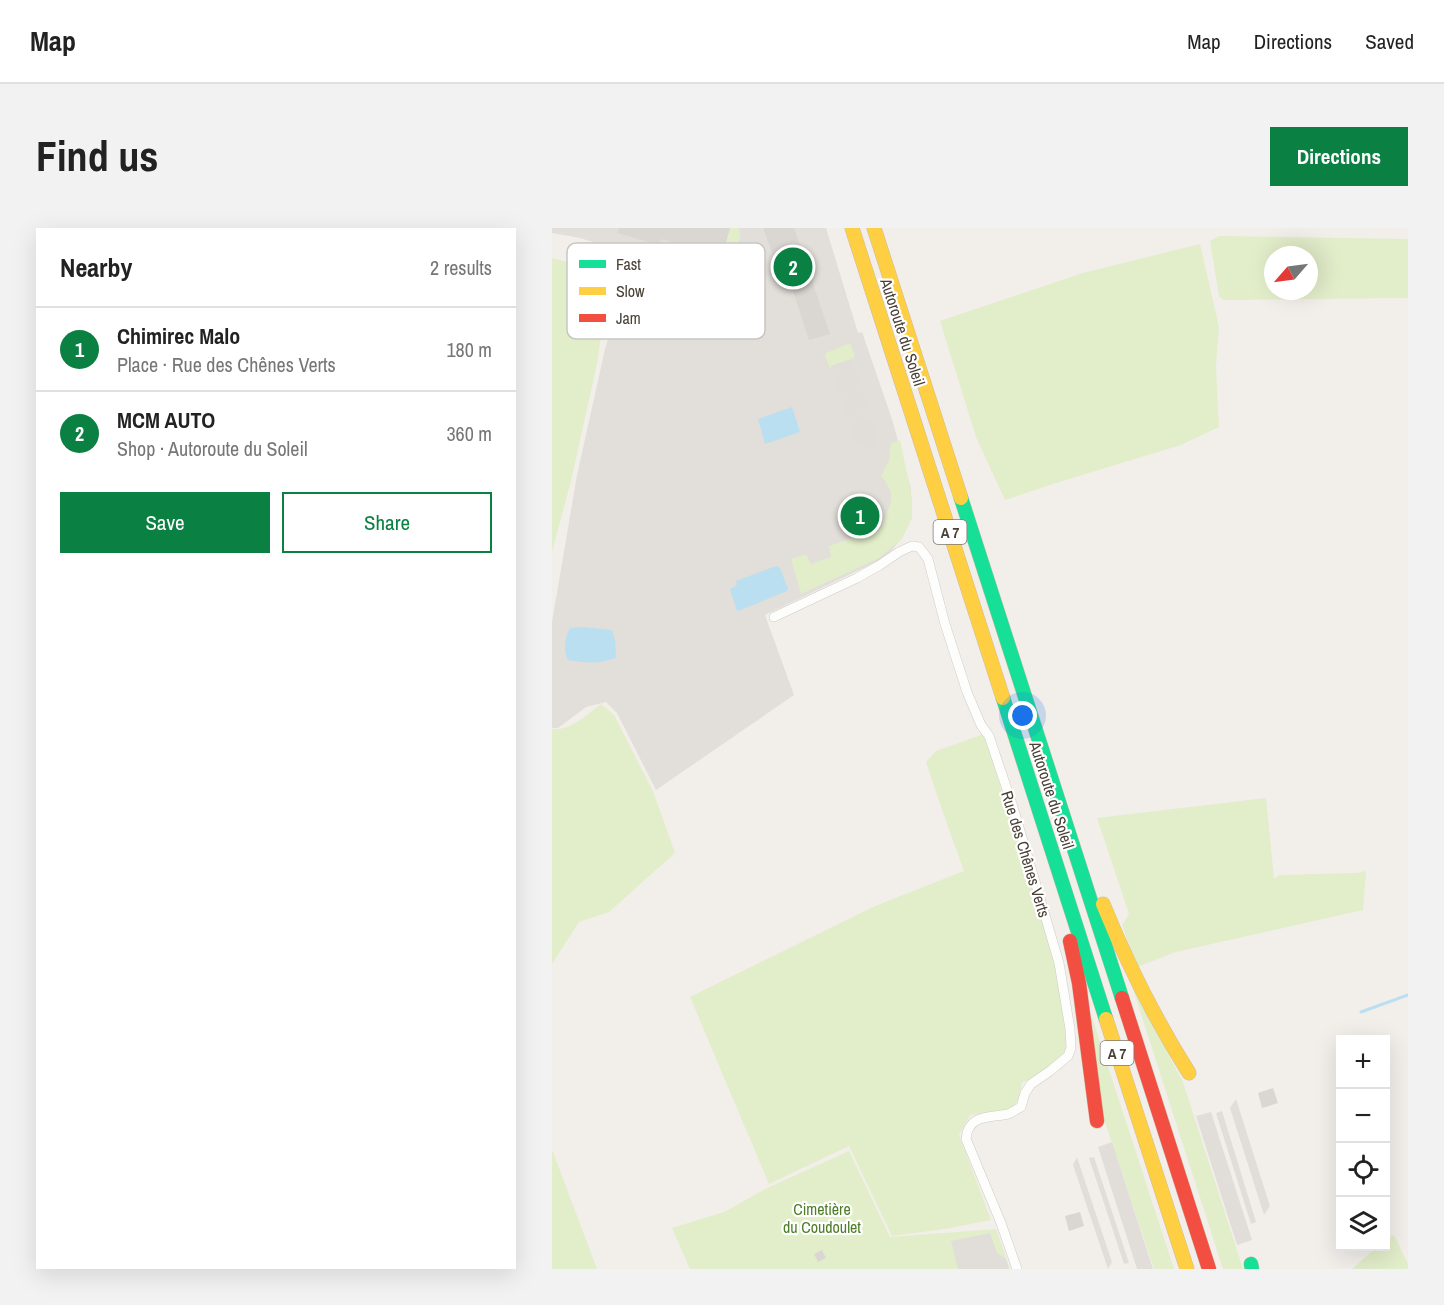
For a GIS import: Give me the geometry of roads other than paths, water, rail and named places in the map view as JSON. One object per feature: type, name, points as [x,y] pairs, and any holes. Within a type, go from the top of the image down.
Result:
[{"type":"highway","name":"Autoroute du Soleil","points":[[852,228],[1187,1269]]},
{"type":"highway","name":"Autoroute du Soleil","points":[[873,228],[1209,1269]]},
{"type":"highway","points":[[1068,831],[1095,884],[1135,978],[1188,1073]]},
{"type":"highway","points":[[1048,837],[1079,983],[1097,1121]]},
{"type":"street","name":"Rue des Chênes Verts","points":[[774,617],[857,578],[912,546],[919,547],[928,559],[945,624],[967,692],[981,725],[989,736],[1013,807],[1059,963],[1070,1029],[1071,1048],[1068,1056],[1031,1084],[1025,1093],[1021,1107],[1011,1113],[979,1119],[967,1131],[966,1139],[1001,1223],[1017,1269]]},
{"type":"water","points":[[792,407],[800,432],[765,444],[758,419]]},
{"type":"water","points":[[776,566],[780,568],[787,591],[738,611],[730,589],[737,585],[736,581]]},
{"type":"water","points":[[570,628],[612,630],[616,658],[592,662],[568,660],[565,648],[568,632]]},
{"type":"waterway","points":[[1361,1012],[1408,995]]},
{"type":"place","name":"MCM AUTO","points":[[793,267]]},
{"type":"place","name":"Chimirec Malo","points":[[860,516]]},
{"type":"park label","name":"Cimetière du Coudoulet","points":[[822,1218]]}]
